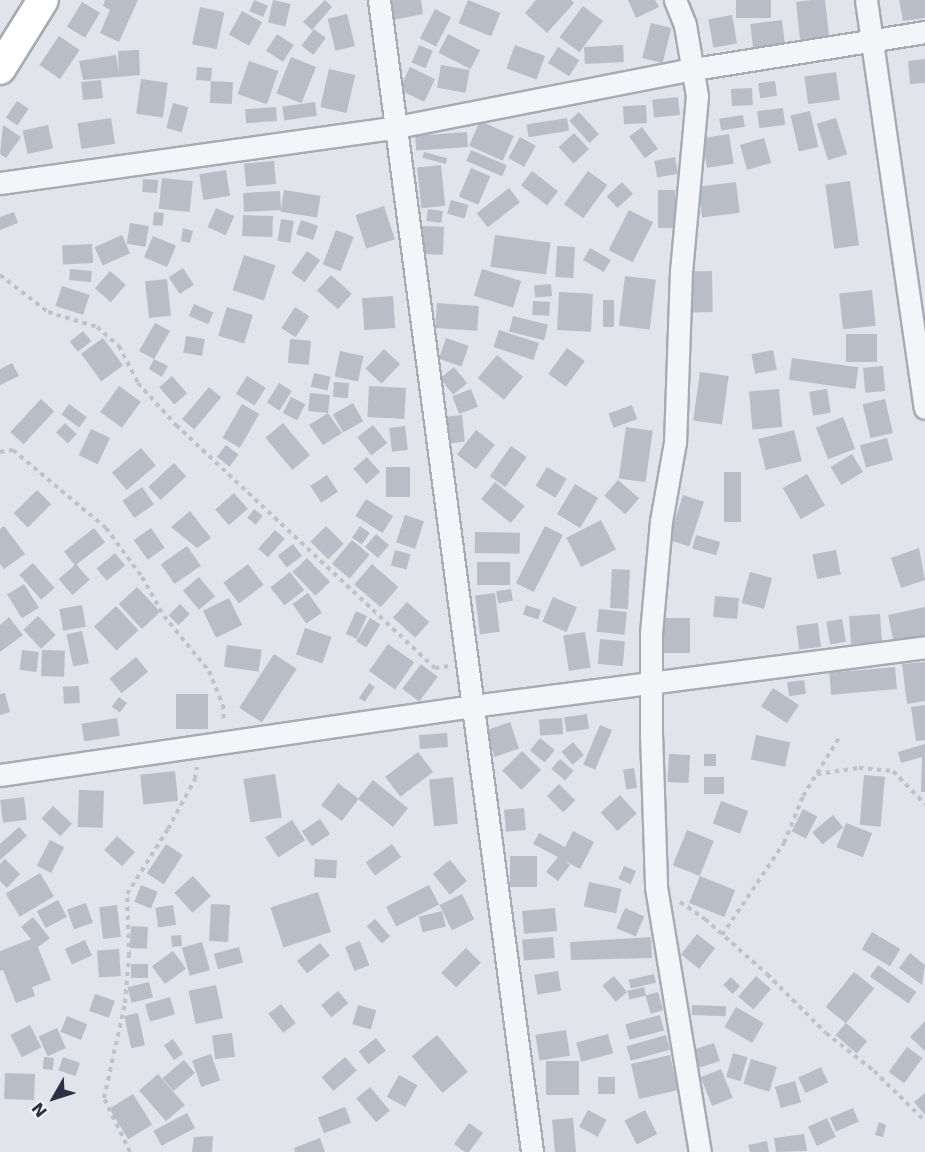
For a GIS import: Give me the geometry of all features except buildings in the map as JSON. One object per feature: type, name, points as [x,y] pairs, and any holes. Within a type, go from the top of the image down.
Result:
[{"type":"street","points":[[0,69],[43,0]]},
{"type":"street","points":[[379,0],[532,1152]]},
{"type":"street","points":[[675,0],[685,26],[697,96],[681,271],[675,442],[661,521],[650,682],[656,887],[700,1152]]},
{"type":"street","points":[[866,0],[925,408]]},
{"type":"street","points":[[0,183],[397,127],[694,69],[925,32]]},
{"type":"street","points":[[0,775],[472,706],[925,647]]},
{"type":"path","points":[[0,275],[48,312],[97,327],[119,346],[138,382],[176,425],[435,668],[466,664]]},
{"type":"path","points":[[0,452],[13,450],[106,528],[142,577],[164,616],[209,671],[223,705],[225,741]]},
{"type":"path","points":[[722,934],[784,843],[816,774],[839,738]]},
{"type":"path","points":[[130,1152],[104,1098],[125,1003],[129,956],[127,894],[195,779],[200,744]]},
{"type":"path","points":[[816,774],[859,768],[893,771],[925,804]]},
{"type":"path","points":[[656,887],[722,934],[925,1121]]}]
